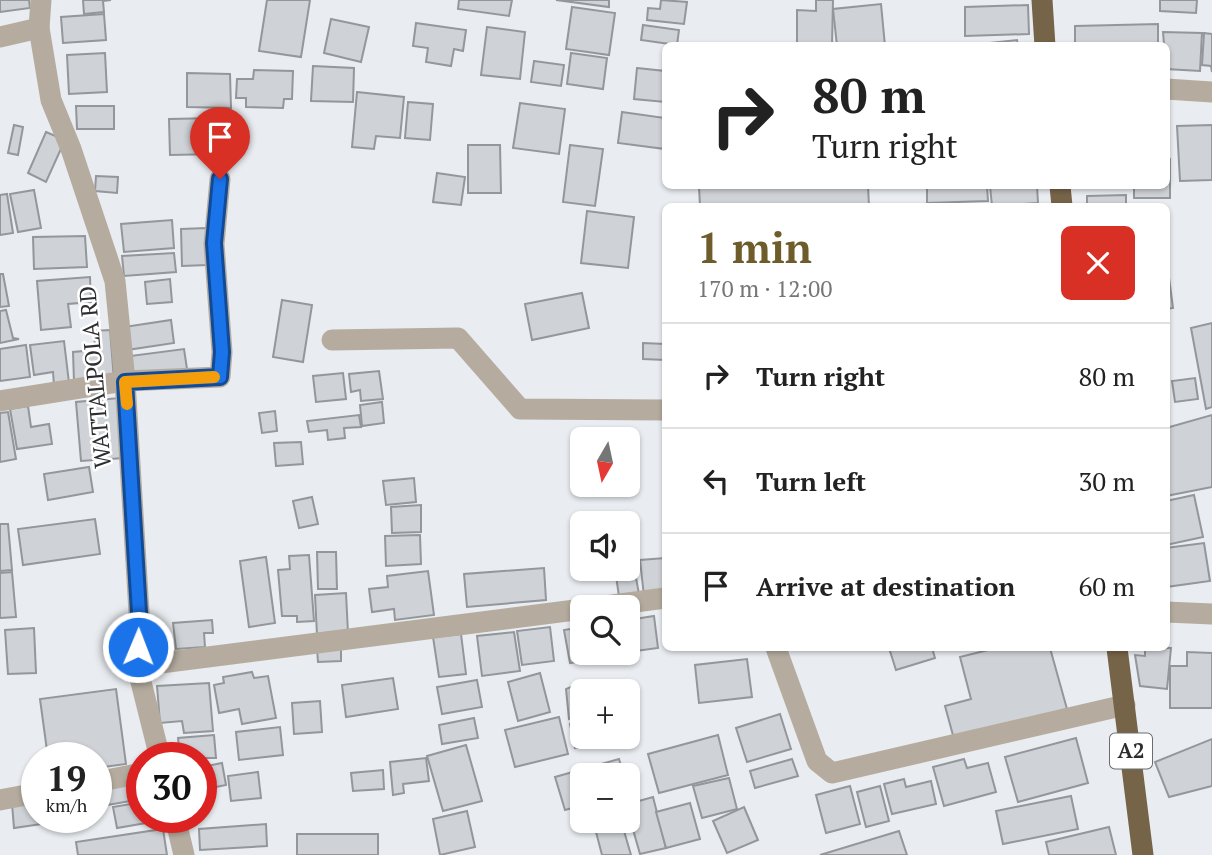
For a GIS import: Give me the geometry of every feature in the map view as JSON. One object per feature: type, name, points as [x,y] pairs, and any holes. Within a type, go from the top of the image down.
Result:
[{"type":"highway","points":[[1042,0],[1045,42]]},
{"type":"highway","name":"A2","points":[[1117,651],[1143,855]]},
{"type":"street","name":"WATTALPOLA RD","points":[[41,0],[39,27],[51,100],[71,149],[115,281],[125,382],[140,629],[137,666],[156,742]]},
{"type":"street","points":[[0,37],[39,27]]},
{"type":"street","points":[[1170,89],[1212,92]]},
{"type":"street","points":[[0,401],[125,382],[220,377],[222,352],[214,243],[220,179]]},
{"type":"street","points":[[332,340],[458,338],[520,409],[662,410]]},
{"type":"street","points":[[640,601],[662,598]]},
{"type":"street","points":[[137,666],[570,611]]},
{"type":"street","points":[[1170,612],[1212,614]]},
{"type":"street","points":[[777,651],[817,761],[832,773],[1125,705]]},
{"type":"street","points":[[0,800],[21,796]]},
{"type":"street","points":[[179,833],[184,855]]},
{"type":"building","points":[[0,0],[29,0],[30,8],[0,12]]},
{"type":"building","points":[[83,0],[111,0],[103,1],[104,12],[84,14]]},
{"type":"building","points":[[267,0],[310,0],[301,57],[259,51]]},
{"type":"building","points":[[459,0],[512,0],[509,16],[458,9]]},
{"type":"building","points":[[556,0],[609,0],[609,7]]},
{"type":"building","points":[[661,0],[687,2],[684,24],[647,20],[648,8],[660,9]]},
{"type":"building","points":[[816,0],[833,0],[832,42],[797,42],[797,10],[816,11]]},
{"type":"building","points":[[1160,0],[1197,0],[1196,13],[1160,11]]},
{"type":"building","points":[[881,4],[885,42],[837,42],[833,9]]},
{"type":"building","points":[[1028,5],[1029,34],[965,36],[965,7]]},
{"type":"building","points":[[572,7],[615,13],[609,55],[566,49]]},
{"type":"building","points":[[104,14],[106,40],[63,43],[61,17]]},
{"type":"building","points":[[331,19],[369,27],[361,62],[324,53]]},
{"type":"building","points":[[416,23],[466,30],[463,51],[454,49],[451,66],[426,62],[428,48],[413,46]]},
{"type":"building","points":[[1158,24],[1158,42],[1075,42],[1075,26]]},
{"type":"building","points":[[643,25],[679,30],[677,42],[641,40]]},
{"type":"building","points":[[487,27],[525,32],[520,79],[481,75]]},
{"type":"building","points":[[1163,32],[1202,33],[1200,71],[1170,69],[1170,42],[1164,42]]},
{"type":"building","points":[[1204,33],[1212,34],[1212,72],[1211,66],[1202,65]]},
{"type":"building","points":[[105,53],[107,92],[69,94],[67,55]]},
{"type":"building","points":[[571,53],[607,58],[603,89],[567,84]]},
{"type":"building","points":[[534,61],[564,65],[561,86],[531,82]]},
{"type":"building","points":[[313,66],[354,68],[353,102],[311,101]]},
{"type":"building","points":[[637,68],[662,71],[662,102],[634,99]]},
{"type":"building","points":[[254,70],[293,71],[292,99],[284,99],[283,108],[246,107],[246,98],[236,98],[237,79],[253,79]]},
{"type":"building","points":[[187,73],[230,74],[231,108],[187,107]]},
{"type":"building","points":[[357,92],[404,97],[400,138],[376,136],[374,149],[352,147]]},
{"type":"building","points":[[408,102],[433,104],[430,140],[405,138]]},
{"type":"building","points":[[520,103],[565,109],[559,154],[513,148]]},
{"type":"building","points":[[76,106],[114,106],[114,129],[77,129]]},
{"type":"building","points":[[622,112],[662,118],[662,149],[618,143]]},
{"type":"building","points":[[217,118],[218,154],[170,155],[169,119]]},
{"type":"building","points":[[14,125],[23,127],[18,155],[8,153]]},
{"type":"building","points":[[1212,125],[1212,180],[1180,181],[1177,126]]},
{"type":"building","points":[[46,132],[65,140],[46,182],[28,173]]},
{"type":"building","points":[[468,145],[500,145],[501,193],[468,193]]},
{"type":"building","points":[[570,145],[603,149],[595,206],[563,202]]},
{"type":"building","points":[[437,173],[465,177],[461,205],[433,202]]},
{"type":"building","points":[[96,176],[118,177],[117,193],[95,191]]},
{"type":"building","points":[[699,189],[868,189],[869,203],[700,203]]},
{"type":"building","points":[[927,189],[987,189],[988,201],[927,203]]},
{"type":"building","points":[[990,189],[1037,189],[1038,203],[992,203]]},
{"type":"building","points":[[1134,189],[1170,189],[1170,198],[1134,198]]},
{"type":"building","points":[[34,190],[41,228],[18,232],[10,194]]},
{"type":"building","points":[[7,194],[13,233],[0,235],[0,195]]},
{"type":"building","points":[[1126,195],[1126,203],[1087,203],[1087,196]]},
{"type":"building","points":[[587,211],[634,217],[628,268],[581,263]]},
{"type":"building","points":[[172,220],[174,248],[124,252],[121,224]]},
{"type":"building","points":[[206,228],[207,265],[182,266],[181,229]]},
{"type":"building","points":[[85,236],[87,267],[34,269],[33,237]]},
{"type":"building","points":[[174,253],[176,272],[124,276],[122,256]]},
{"type":"building","points":[[0,274],[3,274],[9,306],[0,307]]},
{"type":"building","points":[[90,277],[91,302],[68,304],[71,327],[41,330],[37,281]]},
{"type":"building","points":[[170,279],[172,302],[147,304],[145,282]]},
{"type":"building","points":[[1170,285],[1173,308],[1170,308]]},
{"type":"building","points":[[582,293],[589,328],[532,340],[525,304]]},
{"type":"building","points":[[282,300],[312,305],[303,362],[273,357]]},
{"type":"building","points":[[6,310],[13,338],[19,339],[0,343],[0,311]]},
{"type":"building","points":[[171,320],[174,343],[127,350],[124,327]]},
{"type":"building","points":[[1212,323],[1212,407],[1206,409],[1191,328]]},
{"type":"building","points":[[110,330],[114,380],[74,382],[73,352],[95,350],[94,331]]},
{"type":"building","points":[[64,341],[69,383],[54,385],[53,372],[34,375],[30,345]]},
{"type":"building","points":[[643,343],[662,344],[662,360],[643,359]]},
{"type":"building","points":[[26,345],[30,377],[0,381],[0,349]]},
{"type":"building","points":[[184,349],[187,369],[133,376],[130,356]]},
{"type":"building","points":[[379,371],[383,399],[361,401],[360,390],[351,392],[349,374]]},
{"type":"building","points":[[343,373],[346,399],[316,402],[313,376]]},
{"type":"building","points":[[1195,378],[1198,399],[1175,402],[1172,381]]},
{"type":"building","points":[[119,398],[124,458],[81,461],[76,402]]},
{"type":"building","points":[[382,402],[384,423],[362,426],[360,405]]},
{"type":"building","points":[[28,406],[31,427],[49,424],[52,444],[17,449],[10,409]]},
{"type":"building","points":[[275,411],[277,431],[262,433],[259,413]]},
{"type":"building","points":[[8,412],[16,459],[0,462],[0,413]]},
{"type":"building","points":[[359,415],[361,427],[344,428],[345,438],[328,440],[327,430],[309,432],[307,421]]},
{"type":"building","points":[[1212,415],[1212,487],[1170,495],[1170,427]]},
{"type":"building","points":[[301,442],[303,464],[276,466],[274,443]]},
{"type":"building","points":[[89,467],[93,492],[48,500],[44,474]]},
{"type":"building","points":[[414,478],[416,502],[386,505],[383,481]]},
{"type":"building","points":[[1194,495],[1203,537],[1170,544],[1170,500]]},
{"type":"building","points":[[312,497],[318,524],[299,528],[293,501]]},
{"type":"building","points":[[421,505],[421,532],[392,533],[391,507]]},
{"type":"building","points":[[95,519],[100,554],[23,565],[18,529]]},
{"type":"building","points":[[0,524],[8,524],[12,570],[0,571]]},
{"type":"building","points":[[420,535],[421,564],[386,566],[385,536]]},
{"type":"building","points":[[1204,543],[1210,581],[1170,586],[1170,547]]},
{"type":"building","points":[[317,552],[336,552],[337,589],[318,589]]},
{"type":"building","points":[[309,555],[314,621],[297,622],[297,616],[282,616],[278,570],[290,569],[289,556]]},
{"type":"building","points":[[266,557],[275,623],[249,627],[240,561]]},
{"type":"building","points":[[662,558],[662,597],[645,605],[640,560]]},
{"type":"building","points":[[544,568],[546,600],[467,607],[464,574]]},
{"type":"building","points":[[428,571],[434,615],[395,620],[394,609],[372,612],[369,589],[388,587],[387,576]]},
{"type":"building","points":[[12,572],[16,617],[0,618],[0,573]]},
{"type":"building","points":[[617,581],[637,581],[639,595],[619,595]]},
{"type":"building","points":[[346,593],[348,633],[317,635],[315,595]]},
{"type":"building","points":[[654,616],[658,648],[640,650],[640,618]]},
{"type":"building","points":[[212,620],[213,633],[204,633],[205,647],[176,649],[173,623]]},
{"type":"building","points":[[550,627],[554,661],[522,665],[517,631]]},
{"type":"building","points":[[34,628],[36,673],[8,674],[5,630]]},
{"type":"building","points":[[570,629],[570,663],[564,630]]},
{"type":"building","points":[[514,632],[520,671],[482,676],[477,636]]},
{"type":"building","points":[[461,634],[466,674],[439,677],[433,637]]},
{"type":"building","points":[[1171,648],[1167,689],[1140,686],[1135,655],[1145,656],[1145,651],[1170,651]]},
{"type":"building","points":[[317,649],[341,649],[341,661],[318,662]]},
{"type":"building","points":[[890,651],[933,651],[935,658],[896,670]]},
{"type":"building","points":[[984,651],[1051,651],[1067,709],[954,739],[945,706],[971,699],[960,657]]},
{"type":"building","points":[[1187,652],[1212,653],[1212,708],[1170,708],[1170,666],[1187,666]]},
{"type":"building","points":[[747,659],[752,697],[699,703],[695,665]]},
{"type":"building","points":[[252,672],[254,678],[268,676],[276,718],[242,724],[239,709],[219,713],[214,685],[224,683],[223,677]]},
{"type":"building","points":[[540,673],[550,712],[518,721],[508,682]]},
{"type":"building","points":[[393,678],[398,709],[346,717],[342,685]]},
{"type":"building","points":[[477,680],[482,707],[442,714],[437,687]]},
{"type":"building","points":[[209,683],[213,731],[184,733],[182,721],[160,723],[157,686]]},
{"type":"building","points":[[570,687],[569,719],[566,689]]},
{"type":"building","points":[[116,689],[126,764],[112,766],[112,742],[46,742],[40,699]]},
{"type":"building","points":[[320,701],[322,732],[294,734],[292,703]]},
{"type":"building","points":[[780,714],[791,749],[747,762],[736,728]]},
{"type":"building","points":[[559,717],[568,754],[515,767],[505,730]]},
{"type":"building","points":[[474,718],[478,738],[442,744],[439,725]]},
{"type":"building","points":[[280,727],[283,755],[239,760],[236,732]]},
{"type":"building","points":[[214,735],[215,742],[178,742],[178,738]]},
{"type":"building","points":[[718,735],[728,775],[659,793],[648,754]]},
{"type":"building","points":[[1076,738],[1088,783],[1018,802],[1005,757]]},
{"type":"building","points":[[1212,739],[1212,786],[1169,797],[1155,762]]},
{"type":"building","points":[[466,745],[482,801],[443,811],[427,756]]},
{"type":"building","points":[[426,758],[429,781],[403,784],[404,793],[393,795],[390,762]]},
{"type":"building","points":[[619,759],[620,763],[605,763]]},
{"type":"building","points":[[792,759],[798,776],[755,788],[750,771]]},
{"type":"building","points":[[964,759],[967,768],[988,763],[996,792],[944,806],[933,767]]},
{"type":"building","points":[[222,763],[226,785],[217,787],[217,764]]},
{"type":"building","points":[[383,770],[384,789],[353,791],[351,773]]},
{"type":"building","points":[[258,772],[261,798],[231,801],[228,776]]},
{"type":"building","points":[[570,773],[570,809],[565,810],[555,777]]},
{"type":"building","points":[[126,778],[126,802],[112,804],[112,781]]},
{"type":"building","points":[[729,778],[737,809],[702,818],[693,786]]},
{"type":"building","points":[[904,779],[906,787],[931,781],[936,804],[892,814],[884,784]]},
{"type":"building","points":[[850,786],[860,824],[826,833],[816,795]]},
{"type":"building","points":[[880,786],[889,821],[866,827],[857,792]]},
{"type":"building","points":[[1071,796],[1078,829],[1003,844],[996,811]]},
{"type":"building","points":[[653,797],[666,848],[640,854],[634,833],[640,833],[640,801]]},
{"type":"building","points":[[21,803],[21,827],[14,828],[12,804]]},
{"type":"building","points":[[690,803],[700,839],[666,848],[656,812]]},
{"type":"building","points":[[126,805],[126,826],[117,828],[113,807]]},
{"type":"building","points":[[744,807],[758,840],[727,853],[713,821]]},
{"type":"building","points":[[467,811],[475,847],[440,855],[433,819]]},
{"type":"building","points":[[266,824],[267,846],[200,850],[199,833],[217,833],[217,828]]},
{"type":"building","points":[[1109,827],[1116,855],[1049,855],[1046,842]]},
{"type":"building","points":[[899,831],[907,855],[820,855]]},
{"type":"building","points":[[136,833],[164,833],[167,855],[78,855],[76,842]]},
{"type":"building","points":[[596,833],[625,833],[631,855],[602,855]]},
{"type":"building","points":[[297,834],[378,834],[378,855],[297,855]]},
{"type":"slow traffic","points":[[127,404],[125,382],[214,377]]},
{"type":"route","points":[[138,647],[140,629],[125,382],[220,377],[222,352],[214,243],[220,179]]}]
